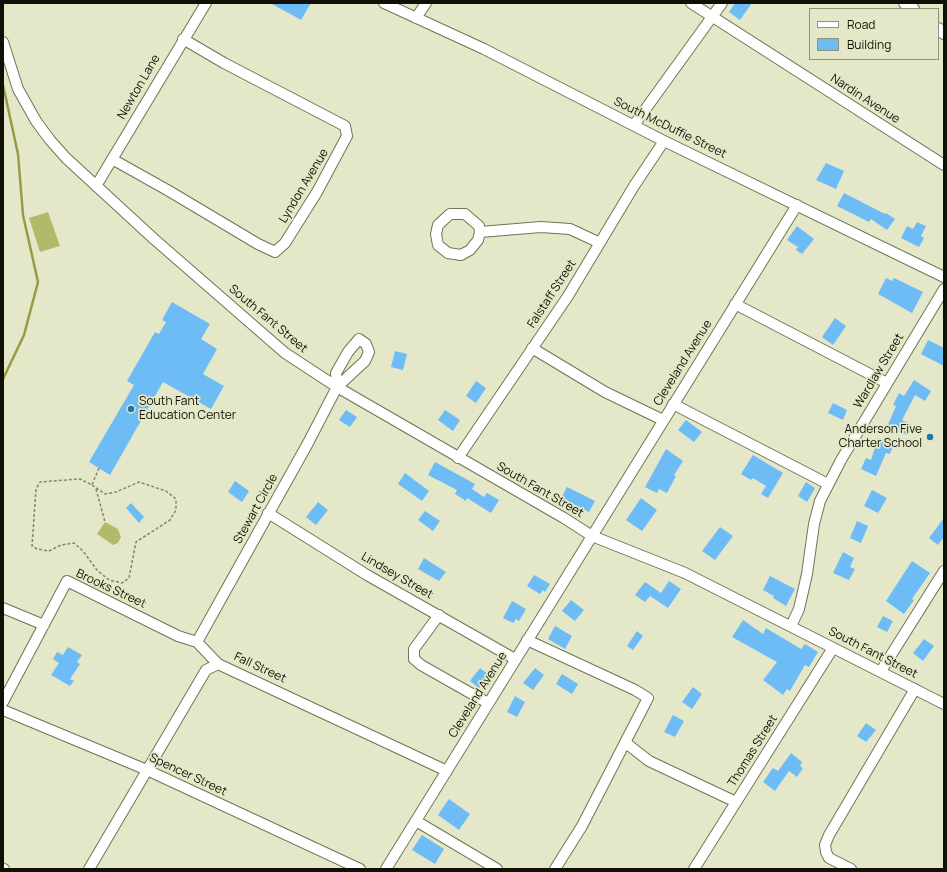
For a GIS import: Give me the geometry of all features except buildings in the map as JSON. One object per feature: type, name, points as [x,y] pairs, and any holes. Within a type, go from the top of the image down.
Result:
[{"type":"street","name":"Newton Lane","points":[[96,186],[206,3]]},
{"type":"street","name":"South McDuffie Street","points":[[384,3],[484,49],[664,141],[944,277]]},
{"type":"street","points":[[416,18],[426,3]]},
{"type":"street","name":"Nardin Avenue","points":[[691,3],[944,165]]},
{"type":"street","points":[[634,125],[722,3]]},
{"type":"street","name":"Lyndon Avenue","points":[[112,159],[258,244],[275,252],[285,243],[317,192],[347,136],[346,126],[224,63],[183,39]]},
{"type":"street","name":"South Fant Street","points":[[3,42],[18,89],[36,121],[66,158],[285,353],[337,388],[564,518],[592,536]]},
{"type":"street","name":"Falstaff Street","points":[[458,458],[568,296],[634,186],[664,141]]},
{"type":"street","name":"Cleveland Avenue","points":[[386,869],[797,205]]},
{"type":"street","points":[[450,214],[465,214],[479,226],[480,232],[478,240],[470,250],[461,255],[448,253],[438,244],[436,234],[438,225],[450,214]]},
{"type":"street","points":[[480,232],[541,227],[570,229],[600,243]]},
{"type":"street","name":"Wardlaw Street","points":[[790,626],[799,609],[807,574],[814,524],[820,501],[828,484],[887,383],[944,289]]},
{"type":"street","points":[[735,304],[887,383]]},
{"type":"street","points":[[532,348],[605,392],[663,420]]},
{"type":"street","name":"Stewart Circle","points":[[197,642],[337,388]]},
{"type":"street","points":[[673,404],[828,484]]},
{"type":"street","name":"Lindsey Street","points":[[268,513],[367,575],[515,659]]},
{"type":"street","points":[[592,536],[684,573],[790,626]]},
{"type":"street","points":[[880,672],[944,571]]},
{"type":"street","name":"Brooks Street","points":[[3,702],[67,581],[178,636],[197,642],[218,664]]},
{"type":"street","points":[[3,608],[44,625]]},
{"type":"street","points":[[439,615],[414,649],[414,659],[421,665],[488,703]]},
{"type":"street","name":"South Fant Street","points":[[790,626],[944,704]]},
{"type":"street","points":[[527,640],[635,690],[648,698],[582,826],[555,869]]},
{"type":"street","name":"Thomas Street","points":[[694,869],[833,648]]},
{"type":"street","name":"Fall Street","points":[[89,869],[206,670],[218,664],[447,770]]},
{"type":"street","points":[[851,869],[829,858],[825,845],[829,835],[915,689]]},
{"type":"street","name":"Spencer Street","points":[[3,710],[147,770],[360,869]]},
{"type":"street","points":[[626,743],[650,761],[736,802]]},
{"type":"street","points":[[416,821],[497,869]]},
{"type":"path","points":[[92,485],[99,468]]},
{"type":"path","points":[[80,479],[92,485],[105,494],[116,492],[139,482],[166,491],[176,499],[176,510],[170,520],[136,542],[129,578],[122,583],[109,580],[97,570],[83,551],[74,543],[61,545],[49,551],[37,549],[32,546],[36,488],[40,482],[80,479]]},
{"type":"path","points":[[96,488],[96,493],[105,522]]},
{"type":"green space","points":[[48,212],[60,246],[40,252],[29,218]]},
{"type":"green space","points":[[105,522],[118,529],[121,537],[118,543],[113,545],[97,534]]},
{"type":"waterway","points":[[3,85],[18,154],[23,215],[38,282],[24,335],[3,379]]},
{"type":"place","name":"South Fant Education Center","points":[[131,409]]},
{"type":"place","name":"Anderson Five Charter School","points":[[930,437]]}]
